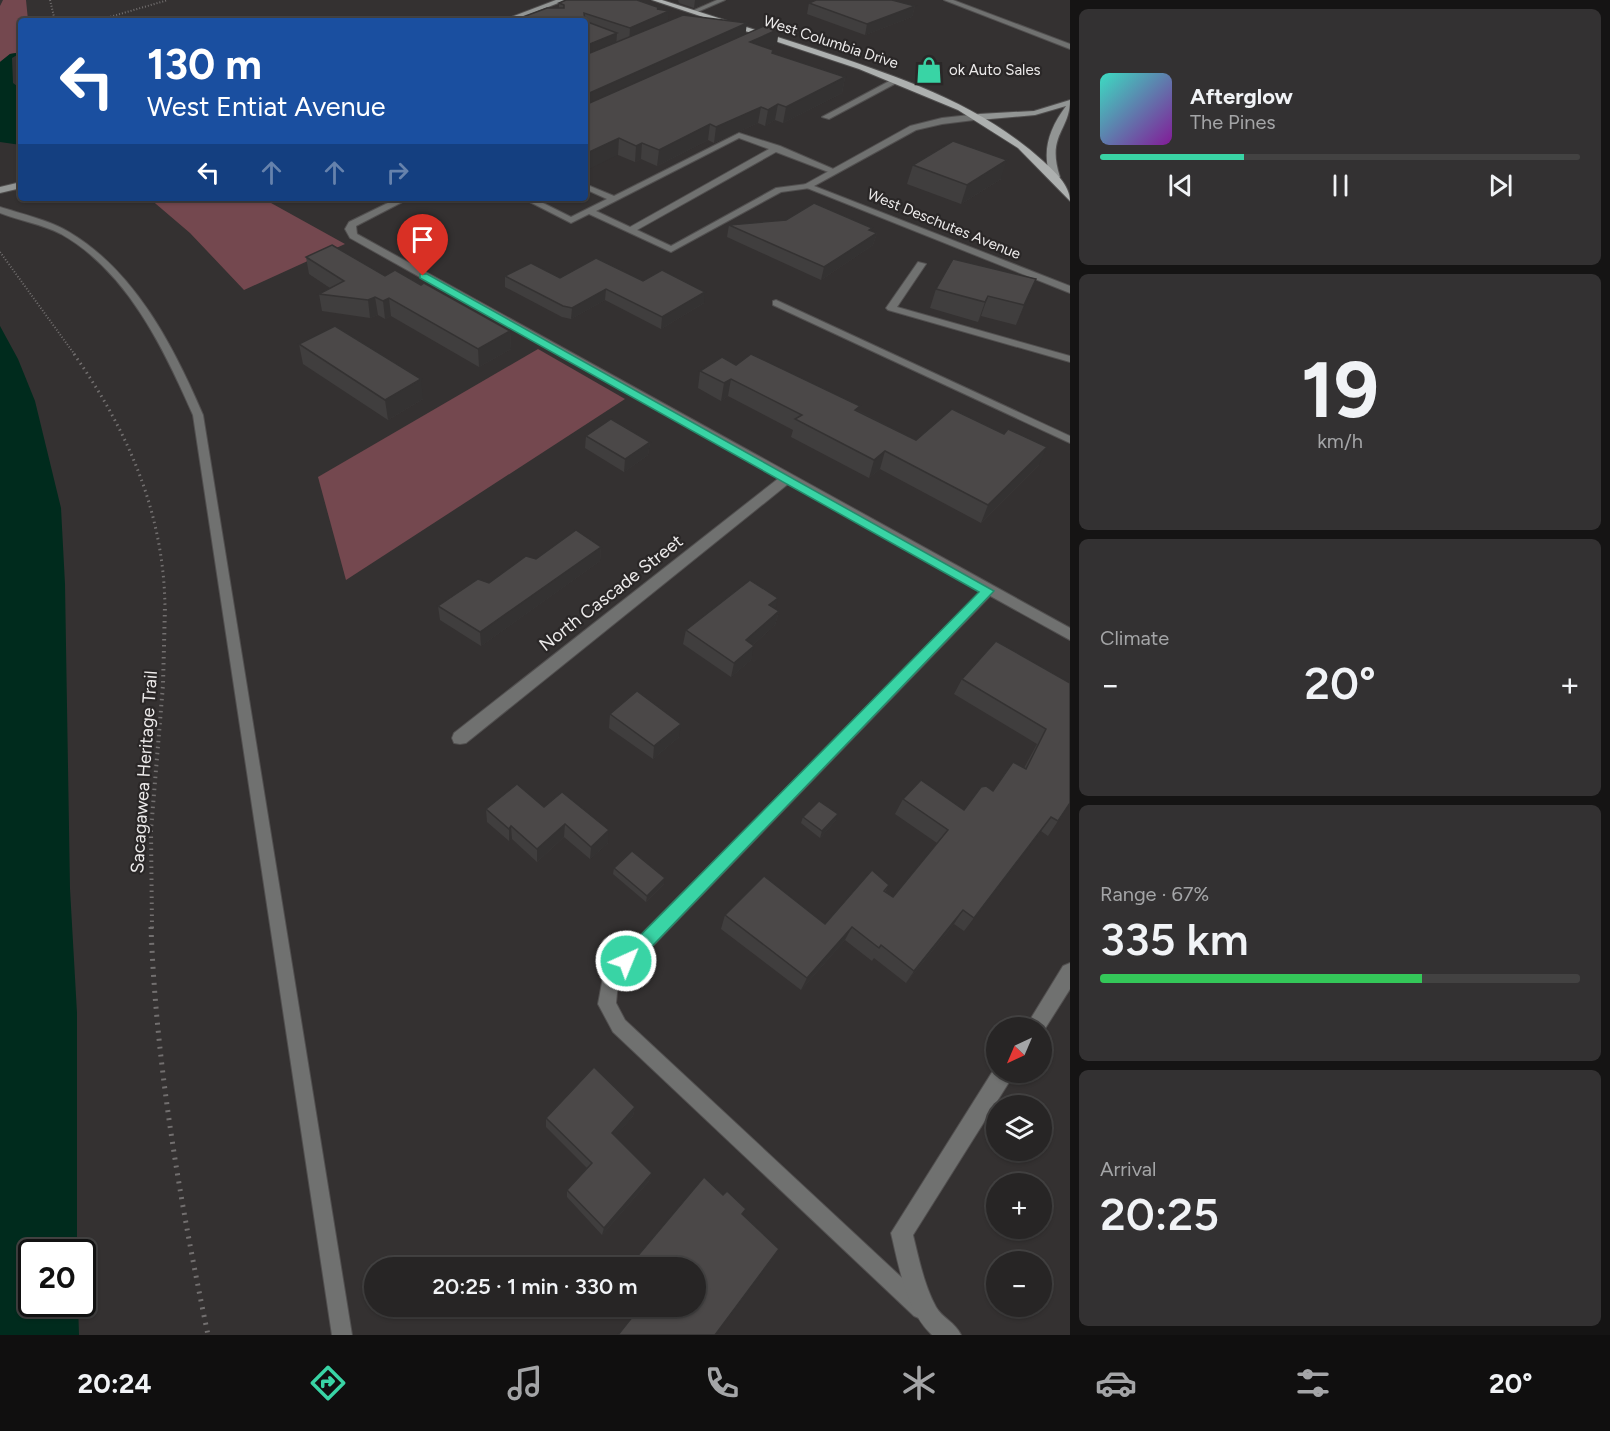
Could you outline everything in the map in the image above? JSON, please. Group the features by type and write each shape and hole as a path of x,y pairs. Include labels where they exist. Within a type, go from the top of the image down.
{"main road":[{"name":"West Columbia Drive","path":"655,0 898,80 979,117 1024,148 1055,177 1070,198"}],"street":[{"path":"514,18 563,0"},
{"path":"947,0 1070,47"},
{"path":"748,43 765,35"},
{"path":"807,186 913,128 942,121 1035,113 1070,104"},
{"path":"1055,177 1050,159 1051,137 1070,104"},
{"path":"0,190 18,186"},
{"name":"West Deschutes Avenue","path":"807,186 1070,290"},
{"path":"399,201 360,219 350,229 353,236 1070,635"},
{"name":"North Cascade Street","path":"460,738 786,479"},
{"path":"1041,1017 1070,972"},
{"path":"949,1335 929,1317 911,1272 902,1233 997,1083"}],"lane":[{"path":"703,0 719,1"},
{"path":"693,12 719,1"},
{"path":"531,12 546,16"},
{"path":"826,117 898,80"},
{"path":"532,201 571,220 739,135 834,171"},
{"path":"630,230 777,148"},
{"path":"589,211 671,249 779,190 807,186"},
{"path":"588,187 614,199"},
{"path":"0,210 56,228 92,252 119,281 154,327 179,369 198,416 342,1335"},
{"path":"921,264 891,308 1070,359"},
{"path":"776,303 1070,440"},
{"path":"929,1317 619,1026 607,1004 610,978 988,591"}],"path":[{"path":"50,0 51,13 54,18"},
{"path":"106,18 168,0"},
{"name":"Sacagawea Heritage Trail","path":"0,252 111,408 138,465 156,523 162,576 165,649 151,838 154,971 170,1120 195,1277 208,1335"}],"shaded area":[{"path":"3,0 26,0 28,18 18,18 18,53 10,54 0,62 0,6"},
{"path":"16,53 17,55 12,58 13,83 18,87 18,145 0,142 0,62 10,54"},
{"path":"153,201 267,201 345,244 244,290 190,233"},
{"path":"0,326 18,359 35,401 61,508 65,584 70,889 77,1013 77,1239 18,1239 18,1317 78,1317 79,1335 0,1335"},
{"path":"538,349 625,399 346,580 318,477"}],"building":[{"path":"566,0 637,0 660,8 657,9 669,11 630,28 584,13 585,18 520,18 547,8 564,8 564,5 559,3"},
{"path":"816,0 892,0 915,6 867,24 809,3"},
{"path":"683,15 747,23 588,94 588,54"},
{"path":"588,22 617,33 588,45"},
{"path":"764,26 779,29 750,42 773,50 772,53 845,77 786,107 778,104 768,110 761,107 716,127 710,124 659,150 642,143 636,146 619,138 588,153 588,104"},
{"path":"953,141 1007,160 967,185 913,165"},
{"path":"814,203 872,228 869,230 877,233 824,267 729,225 786,220"},
{"path":"332,245 385,276 395,270 421,285 424,283 510,331 478,349 389,298 383,301 375,297 368,300 319,294 344,281 306,257"},
{"path":"596,258 643,281 662,270 705,292 662,317 606,289 572,308 563,306 505,276 531,263 560,278"},
{"path":"953,259 1036,279 1024,305 988,296 985,302 936,289"},
{"path":"335,326 421,379 385,400 299,344"},
{"path":"751,354 860,406 855,410 916,440 952,409 1004,434 1008,429 1047,447 988,505 885,451 874,460 795,419 802,415 731,379 724,383 700,371 722,357 736,365"},
{"path":"611,419 650,442 625,459 586,436"},
{"path":"576,530 601,547 480,632 438,606 478,579 489,583 526,556 536,559"},
{"path":"750,580 778,598 769,605 779,611 746,640 754,646 734,663 686,630"},
{"path":"996,641 1070,683 1070,803 1058,821 1051,817 974,918 963,910 914,971 881,945 879,948 852,927 807,978 725,915 764,876 825,924 872,870 889,885 884,891 893,897 948,830 903,799 921,780 964,810 981,787 986,786 993,791 1013,762 1026,769 1046,729 962,679"},
{"path":"637,691 681,724 654,746 610,714"},
{"path":"517,784 544,807 562,792 609,830 591,847 565,824 537,849 511,826 509,829 486,809"},
{"path":"819,801 838,814 822,831 803,817"},
{"path":"632,851 665,878 647,896 614,868"},
{"path":"594,1067 635,1107 612,1133 652,1173 604,1228 567,1190 592,1163 546,1118"},
{"path":"704,1177 723,1195 727,1191 746,1209 742,1214 779,1249 715,1335 618,1335 632,1317 706,1317 706,1257 637,1257"}],"place":[{"name":"ok Auto Sales","path":"929,70"}],"route":[{"path":"423,276 988,591 626,961"}]}
